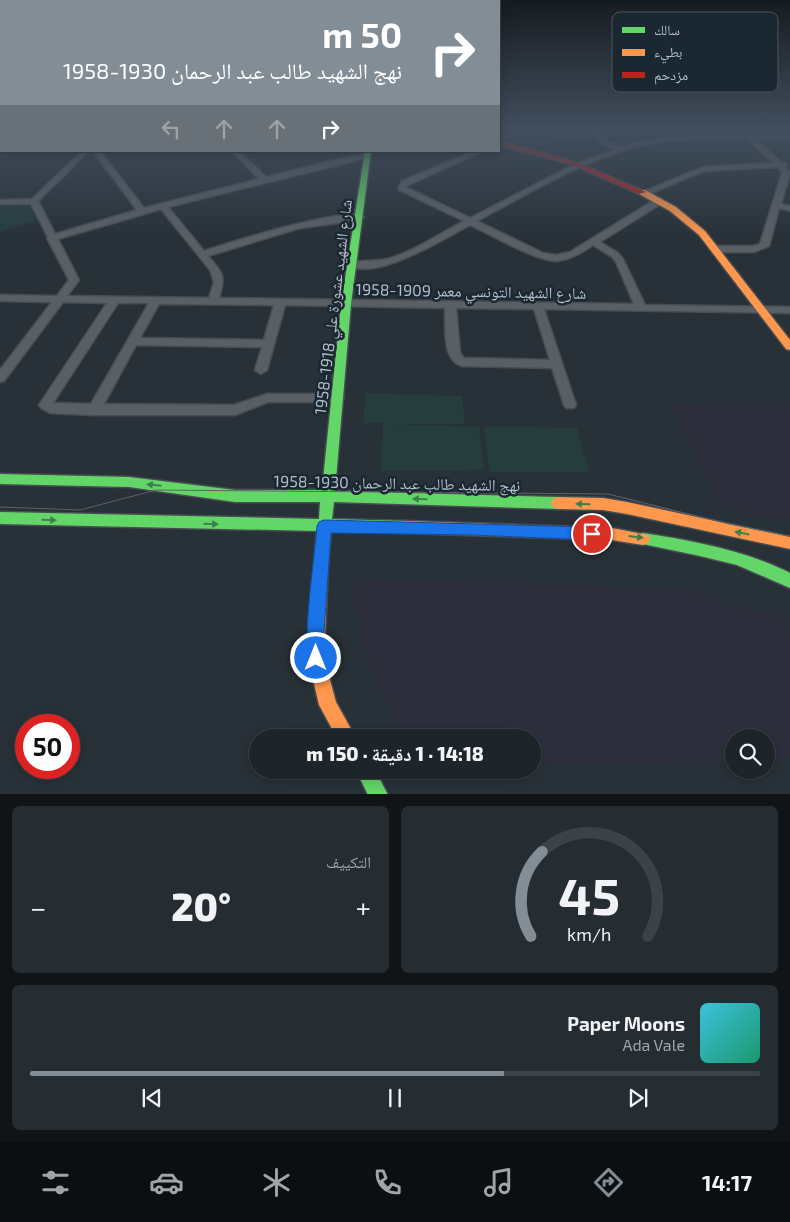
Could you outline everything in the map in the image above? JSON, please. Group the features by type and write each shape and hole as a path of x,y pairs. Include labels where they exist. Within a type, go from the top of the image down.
{"main road":[{"name":"شارع الشهيد عشورة علي 1918-1958","path":"341,729 328,705 316,658 316,632 324,526 346,304 354,264 366,165"},
{"path":"578,166 644,193 691,222 714,248 790,348"},
{"name":"نهج الشهيد طالب عبد الرحمان 1930-1958","path":"0,479 129,482 235,496 328,496 603,504 790,543"},
{"path":"0,518 473,529 622,536 702,548 764,568 790,580"},
{"path":"370,779 379,794"}],"street":[{"path":"0,202 34,201 71,165"},
{"path":"107,165 142,211"},
{"path":"250,165 265,180"},
{"path":"51,238 142,211 322,165"},
{"path":"447,165 405,183 402,188 470,222 546,256 564,257 594,242 658,201"},
{"path":"644,193 703,169 778,165"},
{"path":"714,248 759,249 764,246 786,173 779,165"},
{"path":"354,264 377,265 398,260 578,166"},
{"path":"0,378 74,280 51,238 34,201"},
{"path":"163,206 204,254 218,276 218,288 213,301"},
{"path":"777,206 790,209"},
{"path":"204,254 298,226 338,218 360,217"},
{"path":"594,242 615,255 620,261 641,308"},
{"name":"شارع الشهيد التونسي معمر 1909-1958","path":"0,298 784,310"},
{"path":"115,299 45,405 55,410 235,410 267,398 338,398"},
{"path":"94,410 156,300"},
{"path":"261,370 280,303"},
{"path":"450,305 454,353 457,359 462,362 557,364"},
{"path":"538,306 570,404"},
{"path":"784,310 790,317"},
{"path":"133,341 268,344"}],"shaded area":[{"path":"672,405 790,407 790,519 774,519 721,508"},
{"path":"353,578 682,589 787,620 790,638 790,754 782,760 775,760 775,729 725,729 725,761 541,765 541,729 400,729 378,684 359,635"}],"green space":[{"path":"0,206 31,207 35,220 0,232"},
{"path":"366,393 462,396 465,424 393,424 479,427 484,470 381,471 383,423 363,423"},
{"path":"484,426 577,428 589,472 489,472"}],"tram line":[{"path":"0,507 80,510 156,490 608,494 729,524 790,536"}],"traffic: fast":[{"path":"321,565 346,304 366,165"},
{"path":"0,479 129,482 235,496 328,496 558,503"},
{"path":"0,518 406,527"},
{"path":"643,539 700,549 737,559 773,572 790,581"},
{"path":"370,779 378,794"}],"traffic: slow":[{"path":"642,192 673,209 702,233 790,347"},
{"path":"558,503 603,504 627,508 790,543"},
{"path":"406,527 612,534 643,539"},
{"path":"321,565 316,658 328,705 342,729"}],"traffic: jam":[{"path":"578,165 642,192"}],"route":[{"path":"316,658 316,632 324,526 592,534"}]}
